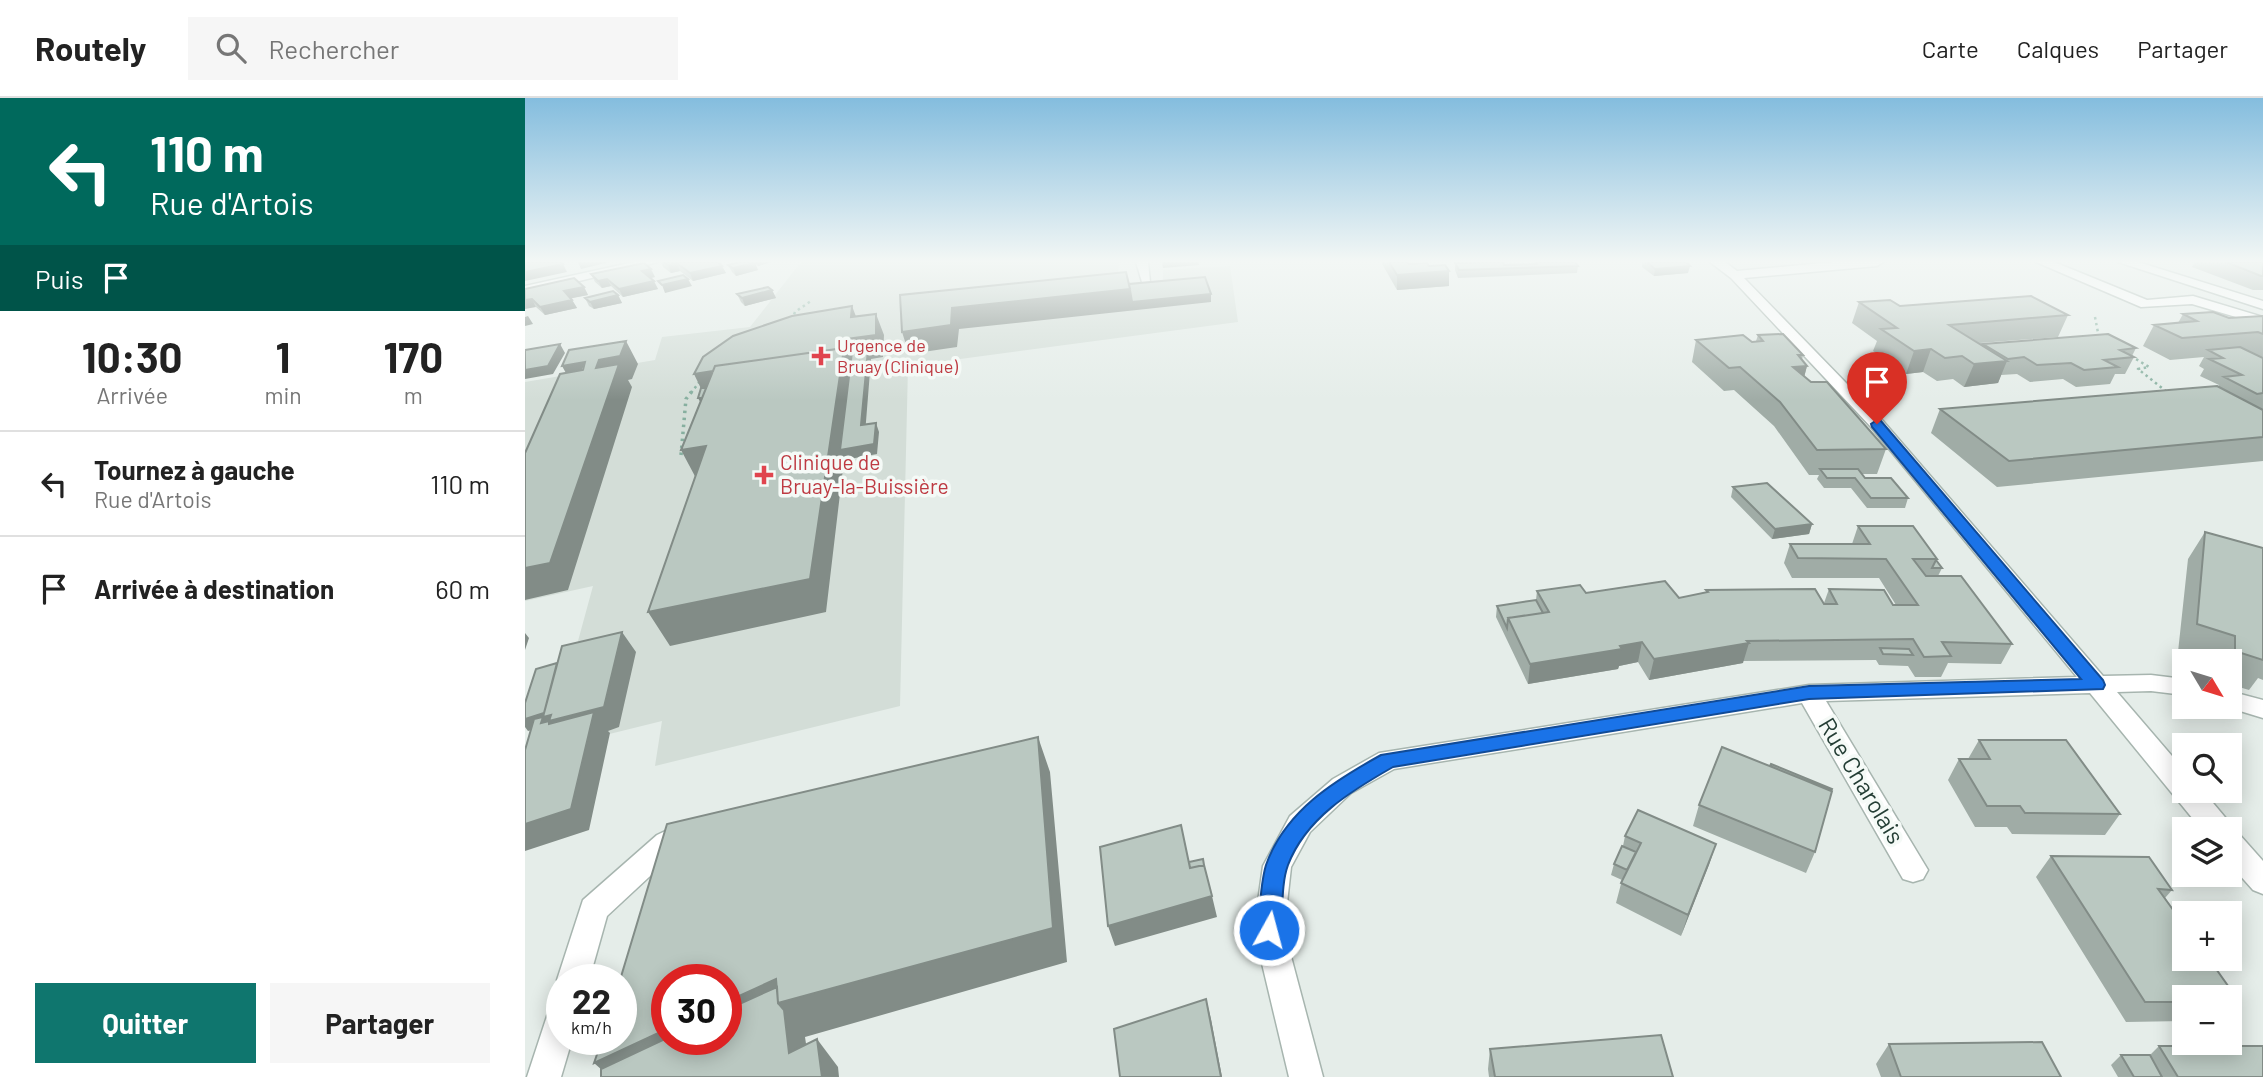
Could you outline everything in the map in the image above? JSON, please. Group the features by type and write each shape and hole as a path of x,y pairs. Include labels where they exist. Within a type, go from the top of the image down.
{"street":[{"path":"1766,308 1877,424 2172,774"},
{"path":"2219,308 2263,321"},
{"name":"Rue Charolais","path":"1306,1077 1269,930 1277,866 1300,824 1342,786 1388,760 1809,693 2151,683 2172,686"},
{"name":"Rue Charolais","path":"1809,693 1913,870"},
{"path":"2242,703 2263,709"},
{"path":"2197,803 2208,817"},
{"path":"578,964 594,909 667,842 702,822"},
{"path":"2242,857 2263,881"},
{"path":"544,1077 551,1055"}],"path":[{"path":"791,325 795,312 801,308"},
{"path":"2095,312 2097,337 2107,343"},
{"path":"2128,355 2149,367 2138,369 2169,392 2156,393"},
{"path":"681,455 686,399 702,380"}],"shaded area":[{"name":"Clinique de Bruay-la-Buissière","path":"765,308 1236,308 1238,322 908,366 900,706 655,766 662,721 565,745 551,740 593,586 525,601 525,382 655,360 662,337 750,327"}],"building":[{"path":"852,308 851,317 876,314 876,335 847,339 845,353 844,348 715,366 713,371 694,374 703,357 733,336 792,316"},
{"path":"901,308 955,308 952,308 951,325 902,332"},
{"path":"1867,308 2054,308 2068,315 1949,325 2007,361 1974,364 1962,356 1945,358 1931,349 1914,351 1881,329 1897,328"},
{"path":"2213,312 2229,318 2263,316 2263,334 2258,332 2182,338 2154,325 2197,321 2183,314"},
{"path":"1783,334 1803,355 1798,355 1807,366 1793,367 1811,382 1827,382 1886,449 1817,450 1780,402 1740,367 1729,368 1696,340 1743,335 1752,342 1763,341 1758,335"},
{"path":"2108,334 2136,348 2120,350 2134,357 2104,360 2118,367 2084,370 2071,363 2037,365 2024,357 2008,359 1983,344"},
{"path":"626,341 620,356 599,360 596,368 619,364 550,563 525,568 525,453 560,374 583,370 585,362 562,366 569,350"},
{"path":"560,344 548,366 525,370 525,350"},
{"path":"2240,347 2263,358 2263,393 2257,394 2224,377 2242,375 2209,359 2223,358 2208,350"},
{"path":"844,348 810,579 648,612 706,446 681,450 715,366"},
{"path":"868,350 861,425 876,423 874,444 840,450 852,352"},
{"path":"2217,386 2263,410 2263,437 2009,461 1940,409"},
{"path":"701,388 706,388 702,398 698,398"},
{"path":"1820,469 1858,469 1865,478 1891,478 1908,498 1871,498 1855,478 1827,478"},
{"path":"1767,483 1812,524 1775,529 1733,487"},
{"path":"1858,526 1913,526 1937,559 1913,559 1926,576 1961,576 2012,644 1942,642 1951,656 1924,657 1913,639 1747,641 1749,643 1654,659 1642,642 1620,646 1622,649 1530,664 1508,618 1549,612 1537,591 1580,585 1586,593 1665,581 1679,598 1708,592 1706,590 1815,589 1824,604 1837,604 1829,589 1884,590 1893,605 1918,605 1886,559 1798,558 1790,544 1870,544"},
{"path":"2205,532 2263,548 2263,660 2242,653 2242,649 2235,649 2235,636 2197,624"},
{"path":"1936,560 1942,568 1932,568"},
{"path":"1536,600 1543,613 1508,618 1507,628 1497,606"},
{"path":"622,632 604,707 549,721 551,715 543,717 562,646"},
{"path":"1880,648 1909,649 1913,655 1883,654"},
{"path":"557,663 544,713 525,719 525,703 536,669"},
{"path":"594,712 571,809 525,824 525,750 534,719 543,717 541,723 549,721 549,724"},
{"path":"1038,737 1053,928 778,1003 776,979 742,995 742,964 651,964 651,1036 637,1043 637,964 625,964 667,824"},
{"path":"1979,740 2066,740 2120,814 2025,813 2020,806 1987,806 1959,759 1990,759"},
{"path":"1722,747 1832,791 1815,852 1699,805"},
{"path":"1771,764 1832,789 1831,791 1770,766"},
{"path":"1638,810 1716,844 1688,915 1621,883 1641,843 1625,836"},
{"path":"1181,825 1190,868 1204,865 1212,896 1108,926 1100,847"},
{"path":"1622,846 1636,852 1627,870 1614,864"},
{"path":"2051,856 2149,857 2172,890 2158,889 2172,908 2172,971 2217,971 2227,985 2172,985 2172,1002 2145,1002"},
{"path":"1203,859 1204,865 1190,868 1189,862"},
{"path":"777,987 778,1003 784,1010 789,1053 817,1039 822,1077 601,1077 601,1069 631,1055 637,1055 637,1052 651,1046 651,1055 742,1055 742,1003"},
{"path":"1206,999 1221,1077 1120,1077 1114,1029"},
{"path":"1661,1035 1673,1077 1495,1077 1490,1049"},
{"path":"2042,1042 2061,1077 1901,1077 1889,1044"},
{"path":"2159,1046 2172,1046 2172,1055 2242,1055 2242,1046 2263,1046 2263,1077 2178,1077"},
{"path":"597,1055 611,1055 594,1063"},
{"path":"2121,1055 2150,1055 2162,1077 2134,1077"}],"place":[{"name":"Urgence de Bruay (Clinique)","path":"821,356"},
{"name":"Clinique de Bruay-la-Buissière","path":"764,475"}],"route":[{"path":"1269,930 1277,866 1300,824 1342,786 1388,760 1809,693 2096,685 1877,424"}]}
